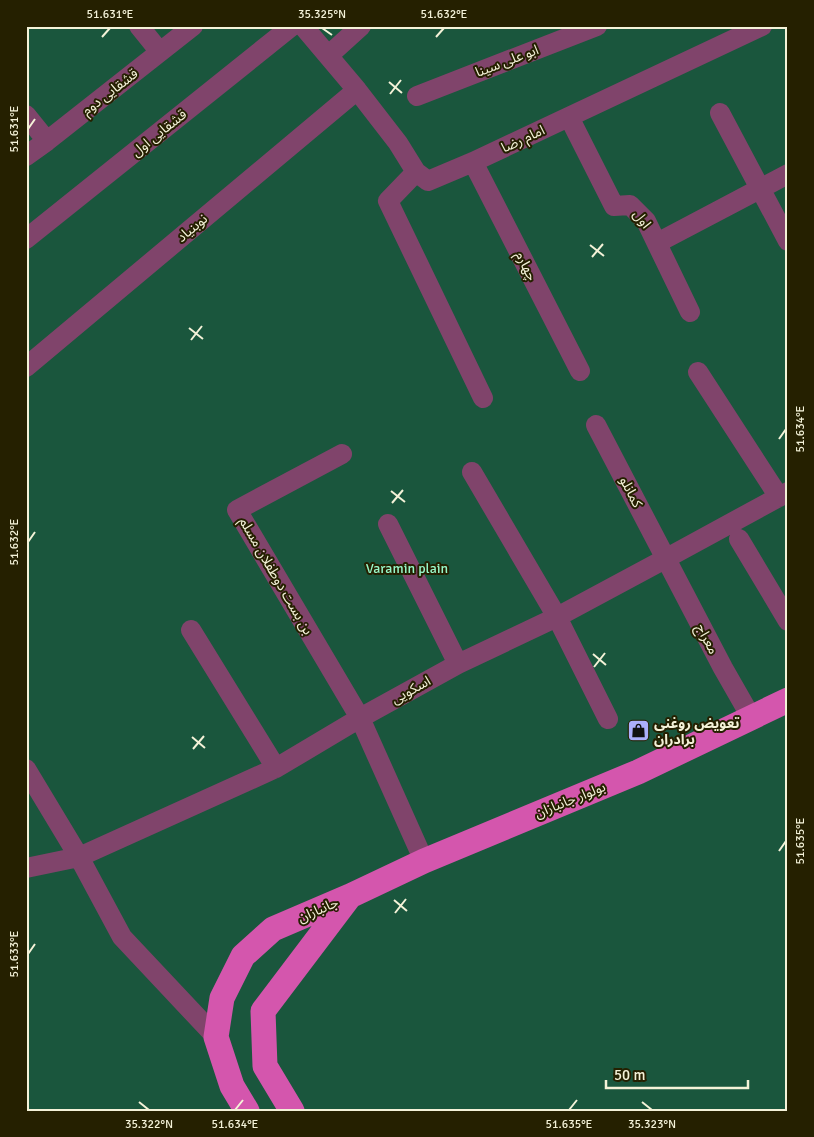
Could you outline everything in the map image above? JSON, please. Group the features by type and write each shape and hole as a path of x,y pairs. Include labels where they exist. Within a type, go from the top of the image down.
{"main road":[{"name":"بولوار جانبازان","path":"350,896 424,861 638,772 788,700"},
{"name":"جانبازان","path":"247,1111 232,1086 216,1037 222,998 244,956 273,929 350,896"},
{"name":"جانبازان","path":"292,1111 265,1066 263,1011 350,896"}],"street":[{"path":"139,26 160,52"},
{"name":"قشقایی دوم","path":"26,156 193,26"},
{"name":"قشقایی اول","path":"26,239 292,26"},
{"path":"302,26 329,55 357,90 398,143 416,172 388,201 483,398"},
{"path":"329,55 362,26"},
{"name":"ابو علی سینا","path":"417,96 597,26"},
{"name":"امام رضا","path":"416,172 428,181 570,117 762,26"},
{"name":"نوبنیاد","path":"26,367 357,90"},
{"path":"720,113 788,241"},
{"path":"26,115 47,141"},
{"name":"اول","path":"570,117 614,206 630,205 646,221 690,312"},
{"name":"چهارم","path":"473,162 580,371"},
{"path":"656,244 788,174"},
{"path":"698,372 784,494"},
{"name":"کمانلو","path":"596,425 665,559"},
{"name":"بن بست دوطفلان مسلم","path":"342,454 237,510 360,718"},
{"path":"472,472 557,617 608,719"},
{"name":"اسکویی","path":"26,868 78,858 276,768 360,718 458,664 557,617 784,494"},
{"path":"388,524 458,664"},
{"path":"739,539 780,590 788,621"},
{"name":"معراج","path":"665,559 751,717"},
{"path":"191,630 276,768"},
{"path":"360,718 424,861"},
{"path":"26,769 122,936 216,1037"}],"green space":[{"name":"Varamin plain","path":"26,26 788,26 788,1111 26,1111"}],"place":[{"name":"تعویض روغنی برادران","path":"638,731"}]}
